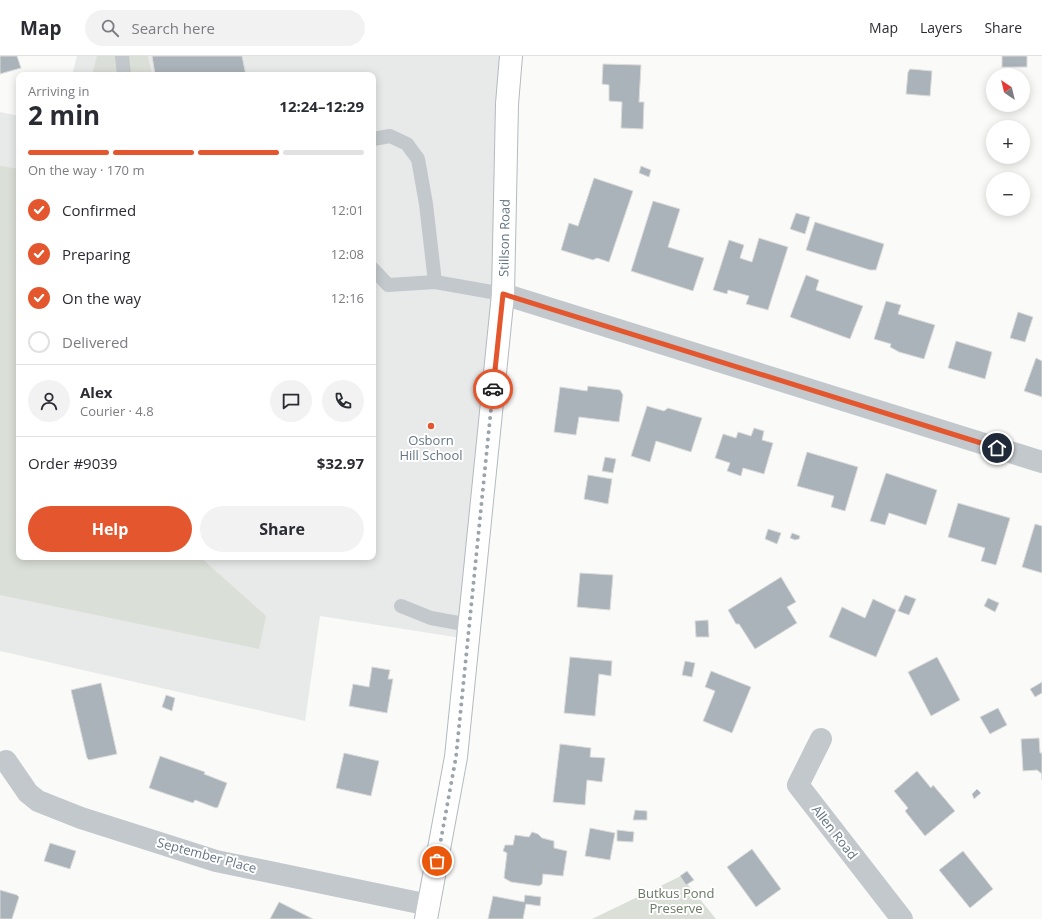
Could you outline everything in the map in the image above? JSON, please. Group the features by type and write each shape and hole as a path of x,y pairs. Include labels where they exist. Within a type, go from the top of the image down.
{"main road":[{"name":"Stillson Road","path":"428,912 456,757 503,294 507,104 511,56"}],"street":[{"path":"503,294 1042,462"},
{"name":"Allen Road","path":"821,739 798,785 902,919"},
{"name":"September Place","path":"6,762 28,793 38,801 81,818 216,861 428,912"}],"lane":[{"path":"122,56 124,72"},
{"path":"376,138 390,136 407,144 418,159 426,204 435,282"},
{"path":"376,272 388,285 435,282 503,294"},
{"path":"401,606 431,618 469,625"}],"shaded area":[{"name":"Osborn Hill School","path":"77,56 515,56 468,639 320,616 305,721 0,651 0,112 16,115 16,560 376,560 376,72 73,72"}],"green space":[{"path":"97,56 148,56 151,72 93,72"},
{"path":"0,166 16,169 16,560 203,560 266,616 259,649 0,595"},
{"name":"Butkus Pond Preserve","path":"681,876 716,919 592,919"}],"building":[{"path":"0,56 17,56 21,68 0,74"},
{"path":"152,56 242,56 245,72 155,72"},
{"path":"1002,56 1027,56 1027,67 1002,67"},
{"path":"603,64 641,65 639,102 644,102 643,129 621,128 622,102 609,101 609,85 602,84"},
{"path":"910,69 932,71 930,96 906,94 908,72"},
{"path":"641,166 651,170 649,177 639,173"},
{"path":"594,178 633,191 609,262 597,258 593,260 561,250 569,223 578,226"},
{"path":"653,201 680,209 668,247 704,258 693,291 631,271"},
{"path":"796,213 810,217 805,234 790,229"},
{"path":"815,222 884,244 876,270 870,270 806,250"},
{"path":"759,238 788,247 768,310 746,304 749,296 728,290 727,294 713,290 729,240 744,245 740,258 752,262"},
{"path":"806,275 819,280 816,290 863,306 850,339 790,317"},
{"path":"886,301 901,305 898,314 935,325 924,359 899,352 890,347 891,344 874,339"},
{"path":"1018,312 1033,317 1025,342 1010,338"},
{"path":"956,341 992,352 985,379 948,368"},
{"path":"1036,358 1042,361 1042,397 1024,391"},
{"path":"588,386 620,390 623,395 619,422 579,417 576,435 554,432 560,387 587,391"},
{"path":"647,406 664,411 668,408 702,418 691,452 656,441 650,462 631,456"},
{"path":"754,428 764,431 762,440 773,443 764,474 743,468 741,476 727,471 730,463 715,458 723,434 736,438 738,432 751,436"},
{"path":"807,452 858,467 845,511 831,507 834,496 797,486"},
{"path":"605,457 616,459 613,473 602,471"},
{"path":"886,473 937,490 926,525 889,513 885,525 870,521"},
{"path":"588,475 612,479 608,504 584,499"},
{"path":"958,503 1010,518 996,565 981,561 985,548 948,537"},
{"path":"1035,524 1042,526 1042,573 1022,567"},
{"path":"768,529 781,533 777,544 765,539"},
{"path":"792,533 800,536 799,539 795,540 790,538"},
{"path":"580,573 613,575 610,610 577,607"},
{"path":"781,577 796,602 787,607 797,623 755,649 739,624 736,624 728,610"},
{"path":"905,595 916,599 909,615 898,611"},
{"path":"988,598 999,603 995,612 984,606"},
{"path":"873,599 896,610 876,657 829,637 842,607 865,618"},
{"path":"708,620 709,637 696,637 695,621"},
{"path":"570,657 612,661 611,676 599,674 595,716 564,713"},
{"path":"937,657 960,700 931,716 908,672"},
{"path":"685,661 695,663 692,677 682,675"},
{"path":"372,667 390,670 388,679 393,679 387,713 349,706 353,684 369,687"},
{"path":"711,671 751,687 732,733 703,721 715,691 705,687"},
{"path":"1042,682 1042,693 1035,697 1030,689"},
{"path":"101,683 117,754 89,760 87,758 71,690"},
{"path":"166,695 175,698 172,711 162,707"},
{"path":"998,708 1007,725 990,734 980,717"},
{"path":"1039,738 1040,753 1042,753 1042,774 1037,770 1023,771 1021,739"},
{"path":"560,744 591,748 590,757 605,758 602,782 587,780 585,805 553,802"},
{"path":"344,753 379,761 371,796 336,788"},
{"path":"160,756 205,772 204,774 227,783 218,807 216,808 195,800 193,803 149,788"},
{"path":"917,771 931,788 933,785 955,811 925,836 905,811 908,808 894,791"},
{"path":"977,789 981,793 974,799 972,794"},
{"path":"635,810 647,811 647,820 633,820"},
{"path":"590,828 615,833 610,860 585,856"},
{"path":"617,830 634,832 633,842 617,841"},
{"path":"532,832 538,834 542,838 554,841 554,848 567,851 563,876 543,874 542,884 539,886 511,882 504,878 507,853 503,851 505,845 513,845 515,835 529,837"},
{"path":"50,843 76,851 70,869 44,861"},
{"path":"752,849 781,889 756,907 727,867"},
{"path":"963,851 993,889 970,908 939,870"},
{"path":"687,871 694,880 686,885 680,876"},
{"path":"0,890 19,897 12,919 0,919"},
{"path":"525,895 541,897 540,906 526,904 523,919 488,919 493,896 524,902"},
{"path":"279,902 313,919 270,919"}],"way so far":[{"path":"437,861 456,757 493,389"}],"place":[{"name":"Osborn Hill School","path":"431,426"}],"route":[{"path":"493,389 503,294 997,448"}]}
